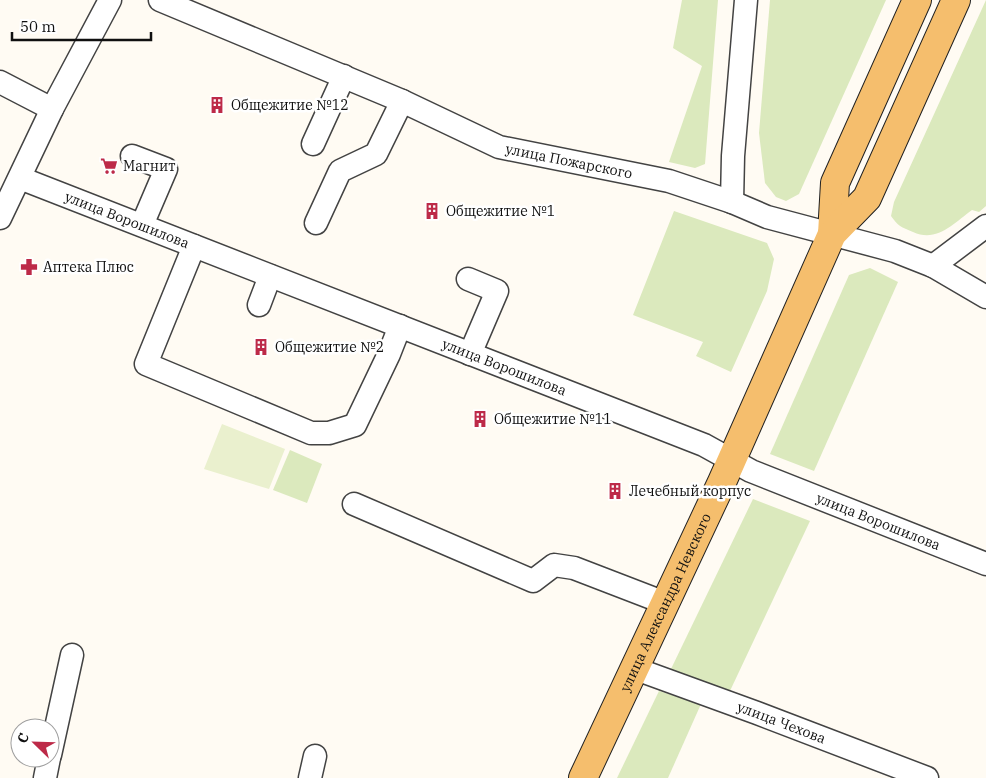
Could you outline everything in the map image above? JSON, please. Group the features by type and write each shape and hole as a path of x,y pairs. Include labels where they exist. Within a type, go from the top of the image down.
{"main road":[{"path":"832,234 835,183 917,0"},
{"path":"832,234 867,198 956,0"},
{"name":"улица Александра Невского","path":"583,778 636,669 732,460 832,234"}],"street":[{"path":"0,218 52,109 110,0"},
{"name":"улица Пожарского","path":"160,0 402,101 499,148 669,181 732,202 767,217 895,251 933,266 986,297"},
{"path":"732,202 733,156 746,0"},
{"path":"313,144 344,76"},
{"path":"0,82 52,109"},
{"path":"316,223 340,171 376,154 402,101"},
{"path":"132,156 166,169 142,226"},
{"name":"улица Ворошилова","path":"20,178 704,446 750,471 986,564"},
{"path":"933,266 986,226"},
{"path":"194,246 146,364 311,433 329,433 355,425 389,354 400,326"},
{"path":"259,304 270,276"},
{"path":"468,279 497,291 470,354"},
{"path":"354,504 533,581 554,565 574,568 666,603"},
{"path":"58,718 72,655"},
{"name":"улица Чехова","path":"636,669 927,778"},
{"path":"310,778 315,756"}],"green space":[{"path":"682,0 718,0 705,164 695,168 669,162 702,66 673,48"},
{"path":"770,0 886,0 799,194 786,201 776,197 765,183 759,133"},
{"path":"986,0 986,206 979,212 972,210 945,230 930,235 922,235 905,229 896,222 891,216 894,202"},
{"path":"674,211 767,243 774,259 767,291 731,372 696,356 703,342 633,315"},
{"path":"870,268 898,282 814,471 770,454 849,275"},
{"path":"222,424 285,449 269,489 204,469"},
{"path":"290,450 322,464 307,503 273,490"},
{"path":"753,499 810,521 729,693 670,671"},
{"path":"659,691 701,704 668,778 617,778"}],"place":[{"name":"Общежитие №12","path":"217,105"},
{"name":"Магнит","path":"109,166"},
{"name":"Общежитие №1","path":"432,211"},
{"name":"Аптека Плюс","path":"29,267"},
{"name":"Общежитие №2","path":"261,347"},
{"name":"Общежитие №11","path":"480,419"},
{"name":"Лечебный корпус","path":"615,491"}]}
